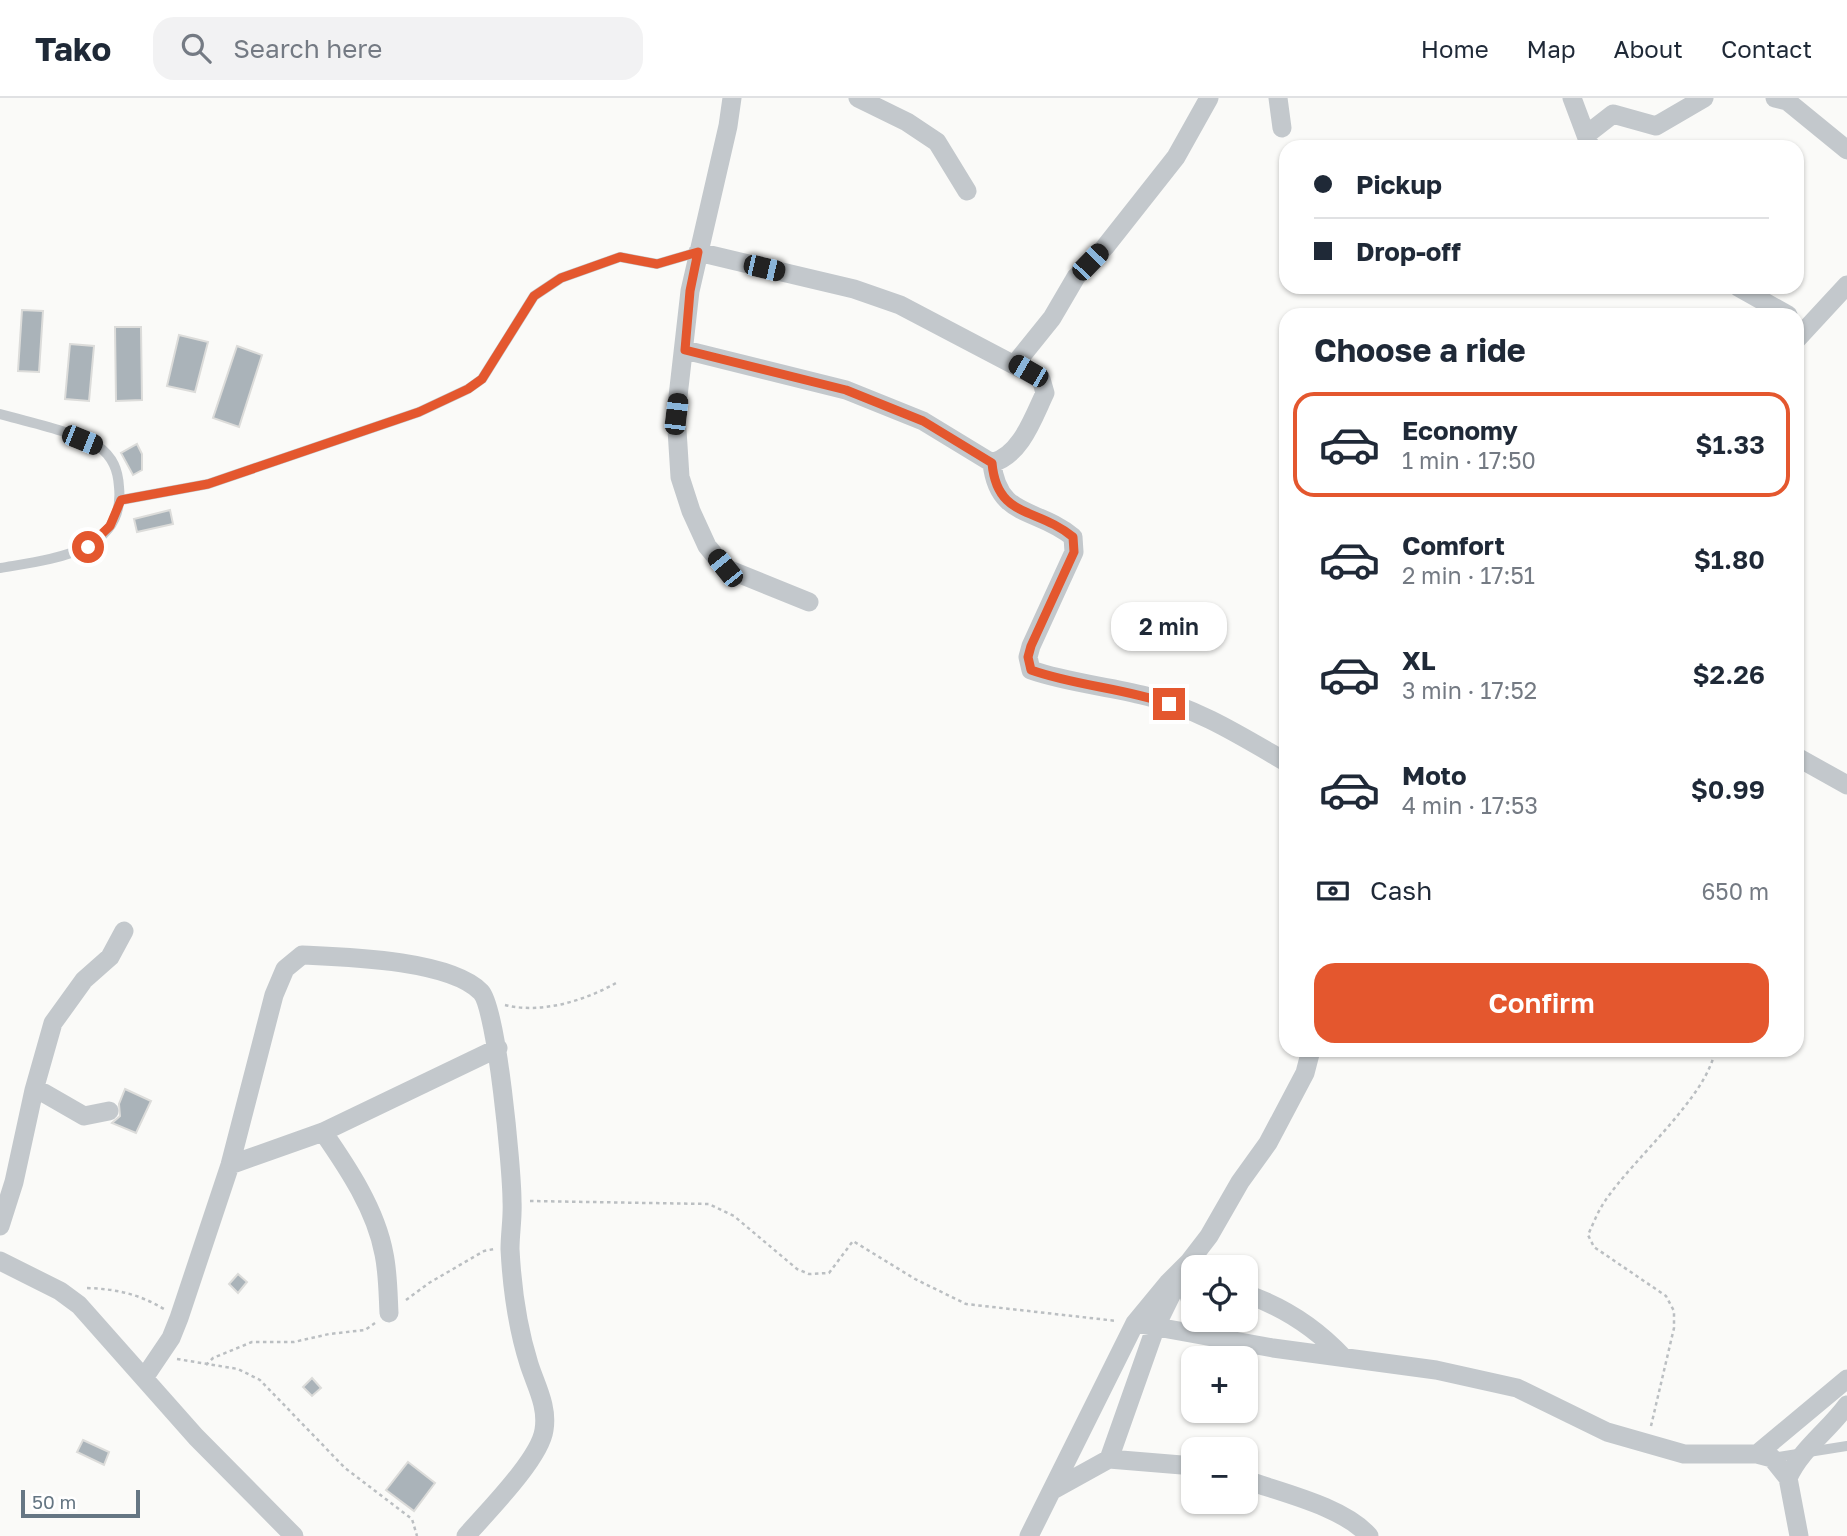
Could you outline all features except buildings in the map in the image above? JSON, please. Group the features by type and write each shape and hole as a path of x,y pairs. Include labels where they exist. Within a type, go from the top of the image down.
{"street":[{"path":"732,98 690,291 676,414 680,477 691,512 708,546 725,568 809,602"},
{"path":"858,98 907,122 937,142 967,191"},
{"path":"1015,364 1052,318 1076,277 1105,247 1176,157 1209,98"},
{"path":"1278,98 1282,128"},
{"path":"1572,98 1588,140"},
{"path":"1589,140 1612,114 1656,126 1704,98"},
{"path":"1775,98 1787,101 1847,150"},
{"path":"685,350 846,390 923,421 992,463 1003,460 1012,452 1045,393 1041,379 900,305 854,289 698,252"},
{"path":"1804,325 1847,285"},
{"path":"1750,294 1776,308"},
{"path":"992,463 997,489 1008,503 1063,528 1073,537 1074,552 1031,646 1028,657 1031,670 1052,677 1149,696 1211,718 1279,758"},
{"path":"1804,761 1847,785"},
{"path":"0,1226 14,1182 33,1090 53,1023 84,981 110,957 124,931"},
{"path":"144,1377 171,1338 179,1318 229,1165 274,995 285,969 302,955 354,958 438,970 462,977 484,994 498,1048 512,1202 510,1246 513,1298 529,1363 545,1408 544,1432 528,1462 466,1536"},
{"path":"229,1165 324,1132 498,1048"},
{"path":"1198,1255 1240,1182 1268,1143 1305,1073 1309,1057"},
{"path":"33,1090 44,1093 84,1116 108,1111"},
{"path":"324,1132 343,1160 374,1220 384,1253 390,1313"},
{"path":"0,1261 60,1291 79,1305 196,1437 294,1536"},
{"path":"1029,1536 1135,1323 1168,1283 1181,1276"},
{"path":"1110,1459 1156,1326 1181,1284"},
{"path":"1258,1298 1270,1302 1322,1334 1343,1357"},
{"path":"1135,1323 1156,1326 1181,1324"},
{"path":"1236,1332 1343,1357 1436,1370 1517,1388 1606,1432 1684,1454 1764,1456 1788,1478 1799,1536"},
{"path":"1764,1456 1847,1379"},
{"path":"1788,1478 1803,1453 1833,1425 1847,1405"},
{"path":"1054,1490 1110,1459 1181,1465"},
{"path":"1258,1484 1343,1514 1369,1536"}],"lane":[{"path":"121,500 208,484 419,412 468,389 482,379 534,296 561,278 620,257 657,264 698,252"},
{"path":"0,414 66,433 98,446 117,467 121,500 110,526 88,547 71,555 0,568"},
{"path":"1764,1456 1847,1446"}],"path":[{"path":"484,994 503,1005 516,1008 551,1007 596,995 616,984"},
{"path":"1647,1443 1674,1328 1674,1311 1666,1296 1594,1247 1588,1235 1605,1201 1699,1086 1713,1064 1714,1057"},
{"path":"512,1202 709,1204 734,1216 797,1269 808,1274 829,1273 853,1241 915,1279 967,1304 1135,1323"},
{"path":"206,1365 213,1357 252,1342 294,1342 328,1334 365,1330 429,1283 473,1257 484,1251 510,1246"},
{"path":"60,1291 83,1288 117,1289 145,1298 179,1318"},
{"path":"160,1356 239,1369 260,1380 345,1468 412,1519 417,1536"}],"route":[{"path":"88,547 110,526 121,500 208,484 419,412 468,389 482,379 534,296 561,278 620,257 657,264 698,252 690,291 685,350 846,390 923,421 992,463 997,489 1008,503 1063,528 1073,537 1074,552 1031,646 1028,657 1031,670 1052,677 1149,696 1169,704"}]}
